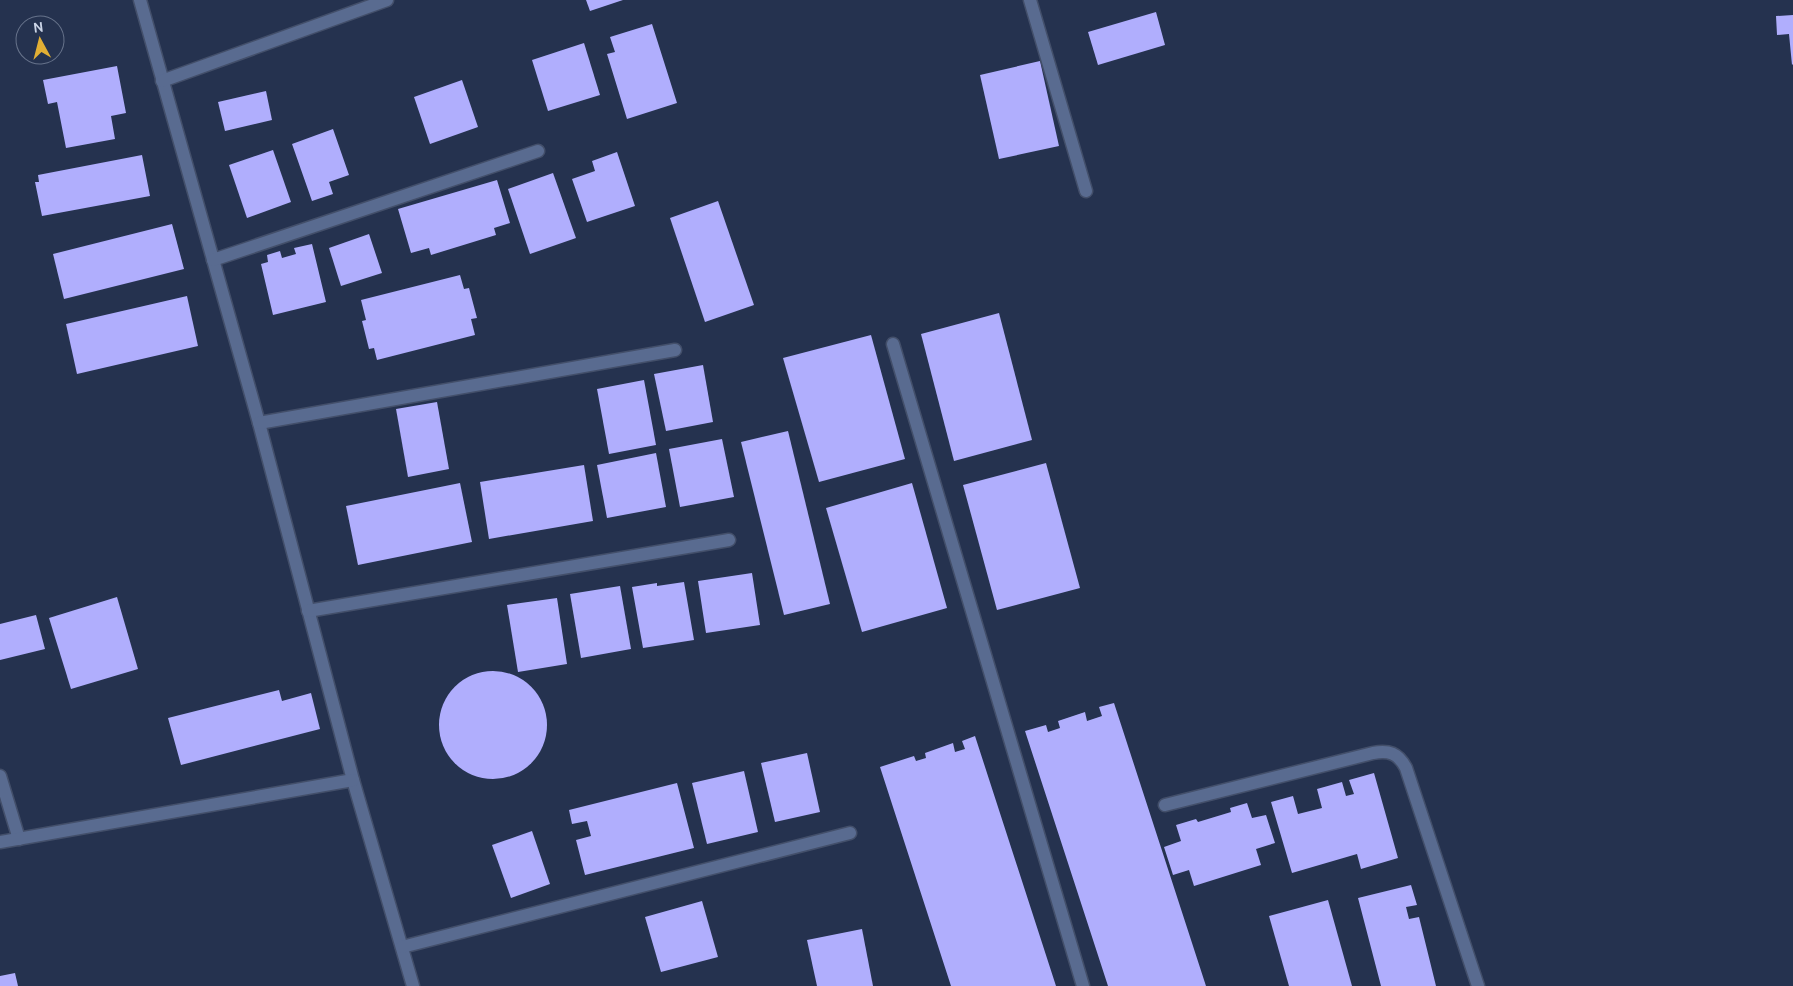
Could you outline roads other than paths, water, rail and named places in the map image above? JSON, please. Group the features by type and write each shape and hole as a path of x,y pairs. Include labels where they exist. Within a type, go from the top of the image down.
{"street":[{"path":"140,0 259,423 353,780 413,986"},
{"path":"162,81 387,0"},
{"path":"1030,0 1086,191"},
{"path":"213,260 538,151"},
{"path":"893,344 1083,986"},
{"path":"259,423 674,350"},
{"path":"308,611 729,540"},
{"path":"1165,805 1373,753 1385,751 1397,756 1402,760 1406,768 1478,986"},
{"path":"0,776 19,839"},
{"path":"0,842 353,780"},
{"path":"402,947 850,833"}]}
